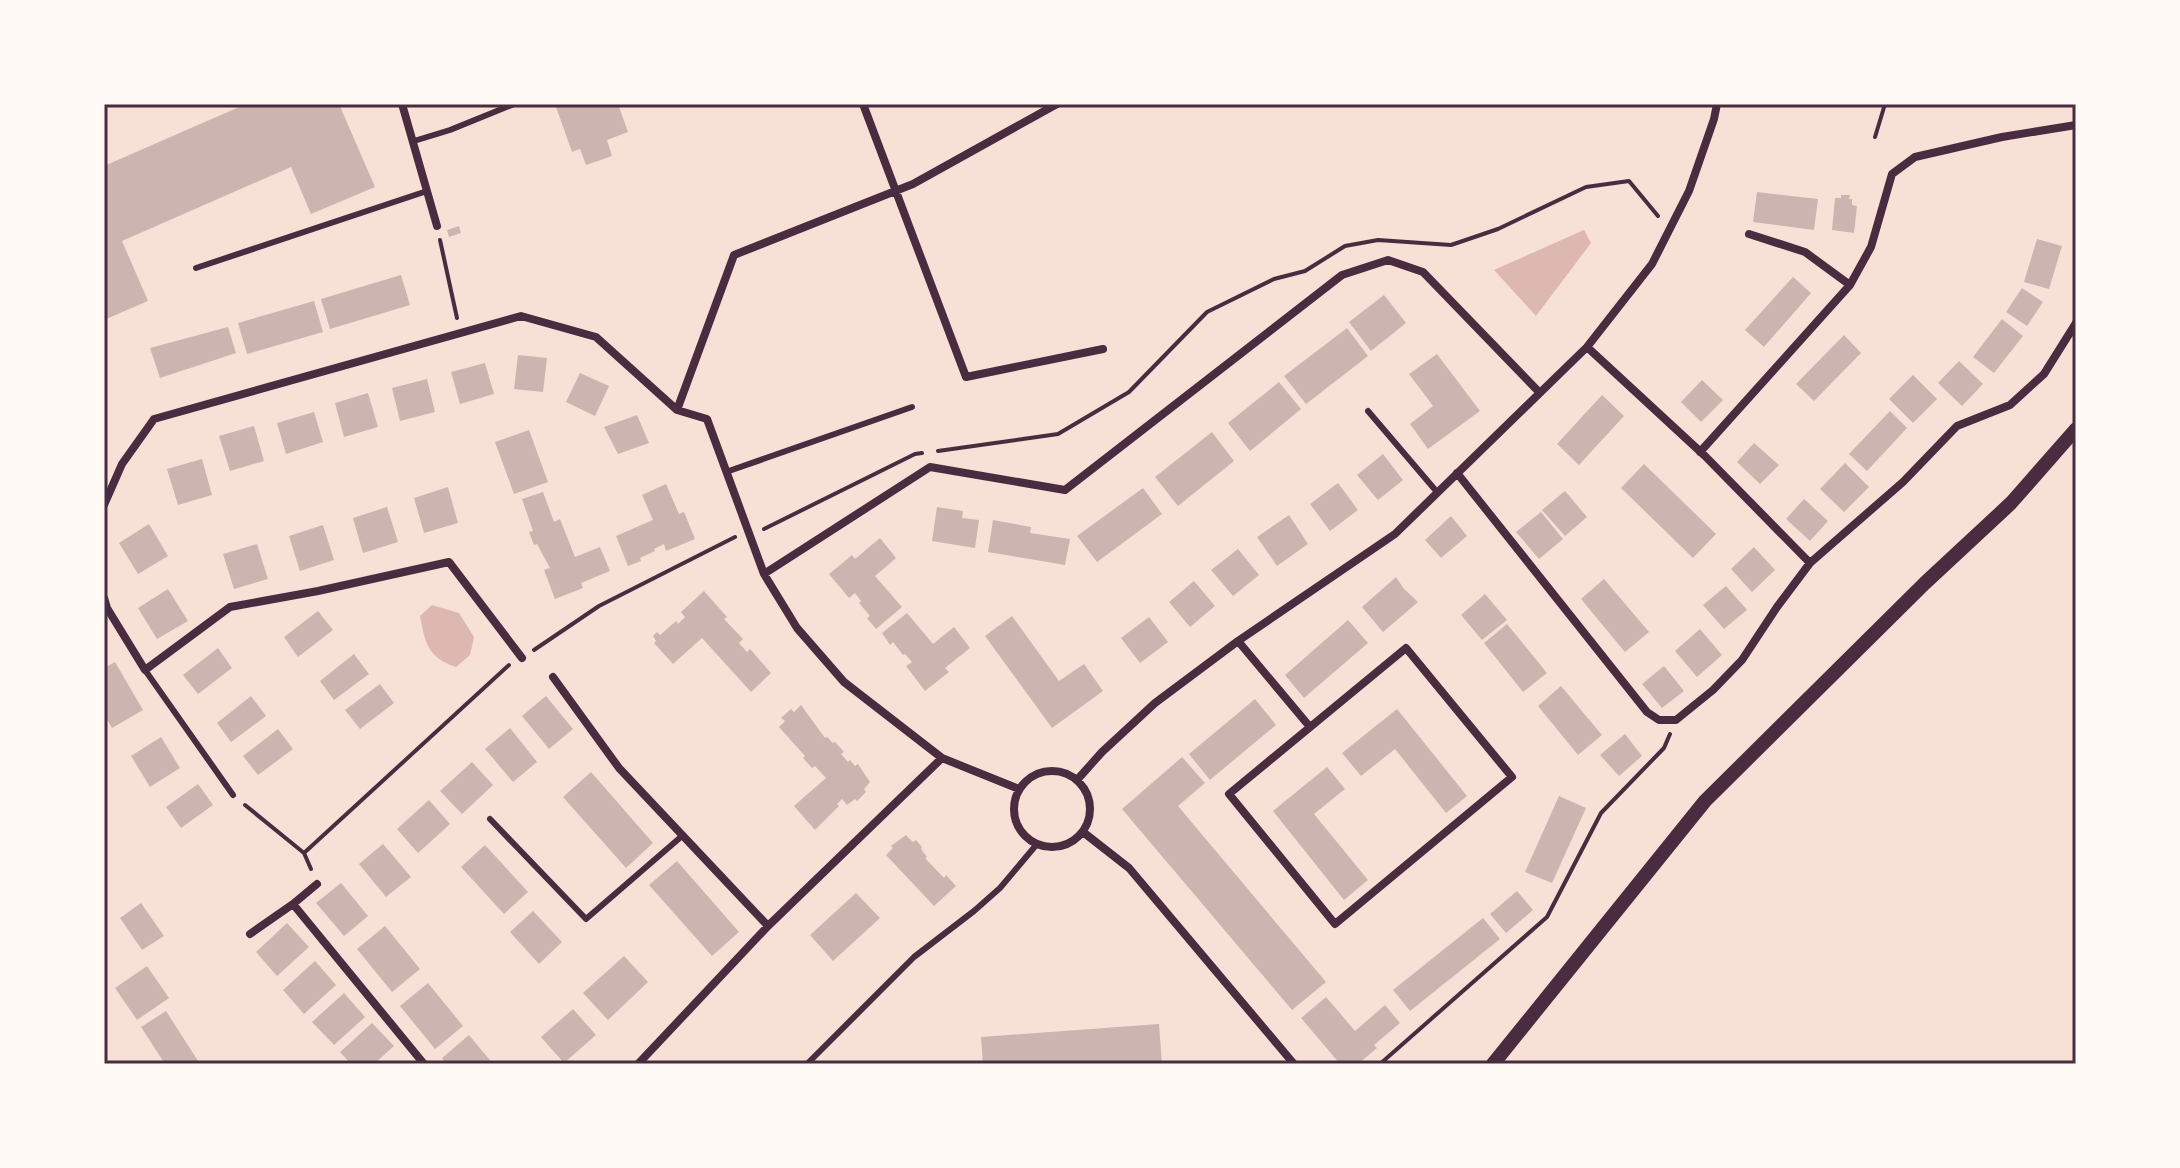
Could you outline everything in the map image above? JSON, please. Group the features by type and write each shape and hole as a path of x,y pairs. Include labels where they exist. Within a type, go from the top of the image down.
{"street":[{"path":"402,104 437,226"},
{"path":"863,104 966,377 1103,349"},
{"path":"677,410 734,255 913,184 1057,104"},
{"path":"1077,780 1155,703 1238,641 1395,534 1587,347 1652,264 1689,191 1717,104"},
{"path":"1700,452 1850,285 1871,247 1892,174 1915,157 2002,137 2076,125"},
{"path":"1749,234 1805,252 1850,285"},
{"path":"764,574 930,467 1065,490 1342,275 1388,260 1423,272 1539,392"},
{"path":"104,505 122,464 154,419 521,316 596,337 677,410 707,419 764,574 797,628 844,682 942,758 1019,789"},
{"path":"1457,473 1647,712 1659,720 1676,720 1713,690 1742,660 1810,563 1903,482 1957,426 2010,405 2044,374 2076,323"},
{"path":"1587,347 1700,452 1810,563"},
{"path":"1493,1064 1705,801 1925,583 2011,503 2076,429"},
{"path":"104,598 145,670 230,607 449,562 522,658"},
{"path":"1238,641 1310,727"},
{"path":"1406,648 1512,777 1335,924 1229,794 1310,727 1406,648"},
{"path":"553,677 619,768 768,926"},
{"path":"638,1064 768,926 942,758"},
{"path":"1056,771 1077,780 1085,789 1091,811 1083,832 1074,841 1049,848 1027,838 1015,818 1014,806 1019,789 1033,776 1044,772 1056,771"},
{"path":"1083,832 1129,868 1294,1064"},
{"path":"250,934 317,884"},
{"path":"293,904 424,1064"}],"lane":[{"path":"414,141 514,104"},
{"path":"196,268 427,191"},
{"path":"726,472 912,407"},
{"path":"1368,411 1437,492"},
{"path":"145,670 233,795"},
{"path":"490,819 586,919 682,836"},
{"path":"808,1063 914,957 1000,888 1037,844"}],"path":[{"path":"1875,137 1885,104"},
{"path":"233,795 304,853 505,667 599,606 915,454 1058,434 1129,392 1207,312 1274,279 1305,271 1345,246 1378,240 1451,245 1498,229 1586,187 1629,181 1669,230"},
{"path":"437,226 461,333"},
{"path":"1380,1064 1547,917 1601,813 1664,748 1676,720"}],"shaded area":[{"path":"1584,230 1591,243 1536,316 1494,270"},
{"path":"432,605 459,613 474,637 470,655 456,667 439,659 426,642 420,616"}],"building":[{"path":"246,104 339,104 375,187 311,214 291,167 122,241 148,301 104,320 104,166"},
{"path":"555,104 618,104 628,132 607,140 612,156 586,165 580,149 572,152"},
{"path":"1757,192 1818,199 1814,230 1753,222"},
{"path":"1841,195 1850,195 1852,205 1857,206 1854,233 1832,230 1835,198 1841,198"},
{"path":"459,226 461,233 449,237 447,230"},
{"path":"2037,239 2062,246 2049,289 2024,282"},
{"path":"401,275 410,305 330,329 321,299"},
{"path":"1793,277 1811,293 1764,347 1745,330"},
{"path":"2022,288 2043,302 2027,326 2006,312"},
{"path":"1384,295 1406,323 1371,351 1349,322"},
{"path":"314,301 323,332 247,354 238,323"},
{"path":"2002,319 2023,336 1994,373 1973,357"},
{"path":"228,327 236,353 160,378 150,348"},
{"path":"1347,328 1368,356 1306,404 1284,376"},
{"path":"1844,335 1861,353 1814,401 1796,384"},
{"path":"1437,354 1480,411 1428,449 1410,424 1433,406 1409,374"},
{"path":"518,355 547,358 543,392 514,389"},
{"path":"1959,361 1983,384 1962,406 1938,383"},
{"path":"485,363 494,394 460,404 451,372"},
{"path":"580,373 609,386 595,416 566,402"},
{"path":"1913,375 1937,399 1913,423 1889,399"},
{"path":"427,379 435,412 400,421 392,388"},
{"path":"1702,380 1723,400 1701,422 1681,402"},
{"path":"1279,382 1301,409 1250,451 1228,423"},
{"path":"368,393 378,427 344,437 335,403"},
{"path":"1602,395 1624,416 1579,465 1557,444"},
{"path":"1890,411 1907,428 1867,471 1849,454"},
{"path":"314,412 323,442 286,454 277,423"},
{"path":"637,415 649,443 618,454 604,427"},
{"path":"254,426 264,461 230,471 219,436"},
{"path":"529,430 548,482 514,494 495,442"},
{"path":"1212,432 1234,461 1178,506 1155,477"},
{"path":"1754,443 1779,465 1760,484 1737,462"},
{"path":"1383,454 1403,480 1378,500 1357,475"},
{"path":"202,459 212,495 178,505 167,469"},
{"path":"1845,463 1869,487 1844,512 1820,489"},
{"path":"1644,464 1716,534 1693,558 1621,488"},
{"path":"1338,483 1358,510 1330,531 1310,504"},
{"path":"666,484 679,514 684,512 695,539 666,551 664,544 640,558 641,561 628,566 616,536 653,520 642,495"},
{"path":"448,487 458,523 424,533 414,498"},
{"path":"1143,488 1162,514 1097,562 1077,536"},
{"path":"1565,491 1587,517 1565,536 1542,510"},
{"path":"543,492 554,522 560,519 575,557 600,547 610,571 581,583 583,588 555,599 544,570 550,568 537,544 534,545 529,532 533,531 522,499"},
{"path":"1804,499 1828,521 1810,541 1786,519"},
{"path":"387,507 398,542 363,553 353,518"},
{"path":"937,507 963,511 962,518 979,520 975,548 932,541"},
{"path":"1541,512 1563,539 1539,559 1516,532"},
{"path":"1289,515 1308,544 1277,566 1257,537"},
{"path":"1451,516 1467,536 1441,558 1425,540"},
{"path":"993,520 1031,527 1030,533 1070,539 1065,565 988,552"},
{"path":"149,524 168,556 138,574 119,543"},
{"path":"323,525 334,560 300,571 289,536"},
{"path":"880,538 896,558 875,576 902,607 876,629 855,593 849,598 829,574 852,555 855,559"},
{"path":"257,544 268,579 234,589 223,554"},
{"path":"1754,547 1775,570 1752,592 1731,569"},
{"path":"1238,549 1259,575 1233,596 1211,570"},
{"path":"1396,577 1418,602 1383,632 1362,607"},
{"path":"1604,579 1649,632 1625,652 1581,599"},
{"path":"1194,581 1215,606 1190,627 1169,602"},
{"path":"1726,586 1747,610 1724,629 1703,605"},
{"path":"168,589 188,621 157,639 138,608"},
{"path":"704,591 743,639 739,643 747,652 750,649 771,673 751,692 702,638 673,664 654,643 653,636 657,632 660,635 676,621 678,624 685,617 681,612"},
{"path":"1485,594 1507,620 1482,640 1461,615"},
{"path":"318,611 333,630 298,657 284,637"},
{"path":"907,613 933,644 954,627 970,648 945,668 949,672 925,691 906,666 912,662 893,642 890,645 882,633"},
{"path":"1012,616 1059,681 1084,664 1103,691 1052,728 985,636"},
{"path":"1149,617 1168,642 1140,663 1121,638"},
{"path":"1348,620 1368,643 1304,698 1285,675"},
{"path":"1507,624 1547,673 1523,692 1484,643"},
{"path":"1700,629 1722,655 1697,677 1675,651"},
{"path":"218,648 232,668 198,694 183,675"},
{"path":"354,654 369,674 334,700 320,681"},
{"path":"115,662 143,710 112,728 104,714 104,668"},
{"path":"1664,666 1684,691 1662,708 1642,684"},
{"path":"380,684 394,703 360,729 345,710"},
{"path":"1561,686 1602,735 1578,755 1538,706"},
{"path":"251,696 266,716 231,742 217,723"},
{"path":"546,696 573,729 549,749 522,716"},
{"path":"1255,699 1276,725 1210,780 1189,754"},
{"path":"801,705 825,738 835,742 848,762 850,760 855,766 858,764 870,782 857,801 855,799 847,805 842,799 815,830 794,806 826,778 815,766 812,768 779,727 785,721 781,718"},
{"path":"1397,709 1467,796 1446,813 1395,749 1361,776 1342,753"},
{"path":"510,728 537,762 513,782 485,749"},
{"path":"278,729 293,749 258,775 243,756"},
{"path":"1625,734 1642,756 1619,776 1600,755"},
{"path":"161,737 180,768 150,787 131,756"},
{"path":"1182,757 1205,783 1178,806 1326,982 1292,1010 1122,809"},
{"path":"472,762 493,785 462,814 440,791"},
{"path":"1327,767 1345,789 1314,814 1368,880 1344,900 1273,811"},
{"path":"591,772 653,843 626,868 563,797"},
{"path":"198,784 213,805 181,828 166,807"},
{"path":"1559,796 1586,808 1552,883 1525,872"},
{"path":"429,800 450,824 418,853 397,829"},
{"path":"906,835 913,842 916,840 925,858 956,886 934,906 886,855 893,848 891,846"},
{"path":"383,844 411,877 386,897 359,864"},
{"path":"485,845 528,892 504,914 461,867"},
{"path":"677,861 739,932 712,956 649,885"},
{"path":"341,883 368,916 344,936 316,903"},
{"path":"1517,891 1533,910 1506,933 1490,914"},
{"path":"856,893 880,918 833,961 810,935"},
{"path":"141,903 164,936 142,950 120,918"},
{"path":"533,911 562,942 539,964 510,932"},
{"path":"1483,918 1500,939 1410,1011 1393,990"},
{"path":"287,923 309,947 277,976 256,952"},
{"path":"385,926 420,969 392,992 357,949"},
{"path":"624,956 648,982 608,1020 583,993"},
{"path":"315,961 336,985 304,1014 283,990"},
{"path":"147,966 169,998 137,1020 115,988"},
{"path":"428,983 463,1026 435,1049 400,1006"},
{"path":"344,993 365,1017 334,1045 312,1022"},
{"path":"1326,997 1355,1031 1385,1005 1400,1023 1374,1045 1377,1048 1358,1064 1340,1064 1301,1018"},
{"path":"573,1009 596,1035 564,1063 541,1037"},
{"path":"166,1011 200,1064 165,1064 141,1027"},
{"path":"372,1023 394,1046 374,1064 351,1064 340,1052"},
{"path":"1159,1024 1162,1064 983,1064 981,1037"},
{"path":"469,1035 493,1064 446,1064 442,1058"}]}
